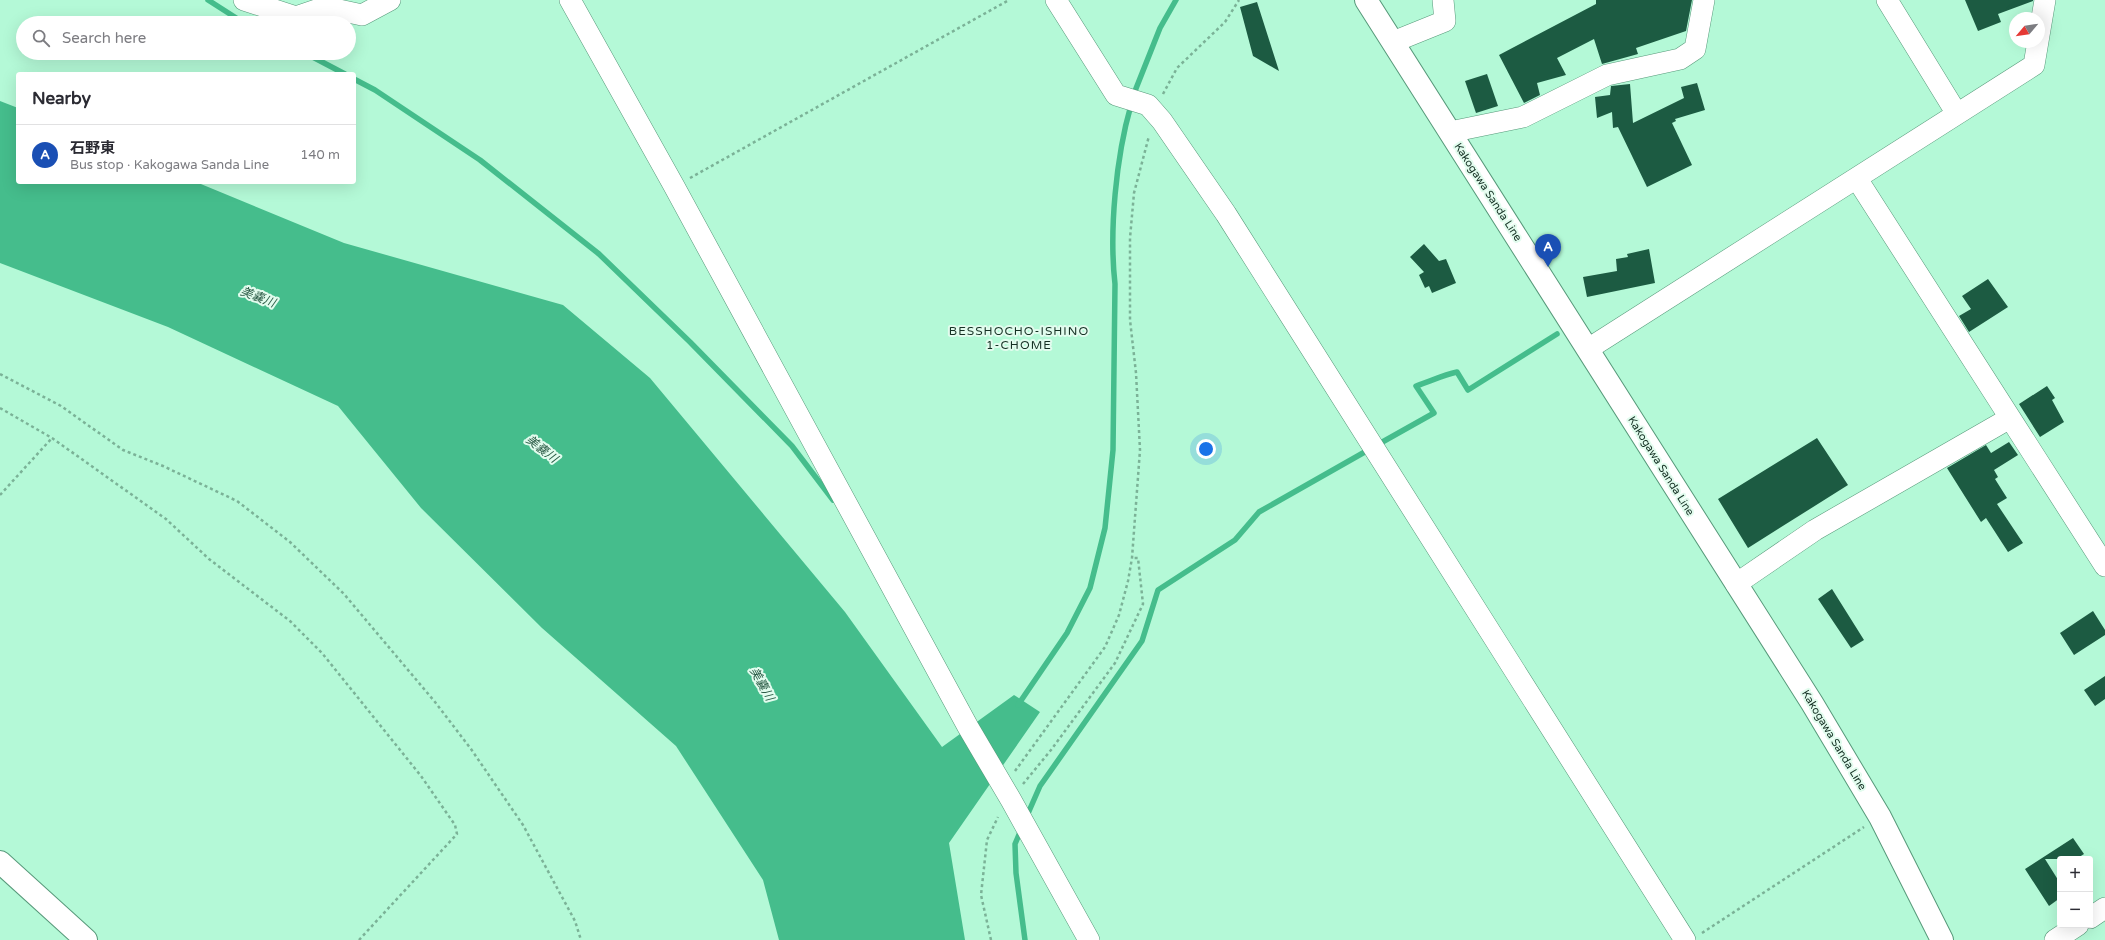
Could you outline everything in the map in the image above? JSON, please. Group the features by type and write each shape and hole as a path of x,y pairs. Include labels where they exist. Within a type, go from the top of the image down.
{"main road":[{"name":"Kakogawa Sanda Line","path":"1366,0 1812,703 1880,817 1942,940"},
{"path":"0,862 86,940"}],"street":[{"path":"244,0 293,16"},
{"path":"299,16 325,7 362,15 390,0"},
{"path":"570,0 674,186 968,727 1004,788 1088,940"},
{"path":"1056,0 1116,95 1154,113 1226,214 1692,938"},
{"path":"1393,42 1445,21 1443,0"},
{"path":"1450,132 1523,117 1607,75 1680,59 1695,49 1704,0"},
{"path":"1887,0 1957,114"},
{"path":"1588,348 1857,179 2034,65 2045,0"},
{"path":"1857,179 2105,566"},
{"path":"1736,584 1815,530 2010,418"},
{"path":"2093,916 2105,908"},
{"path":"2055,940 2073,928"}],"path":[{"path":"674,186 1009,0"},
{"path":"991,940 981,895 986,840 1004,788 1105,647 1119,615 1132,558 1140,450 1136,373 1130,320 1130,238 1134,193 1154,113 1177,68 1225,22 1239,0"},
{"path":"0,374 61,406 123,450 163,466 236,501 290,542 344,594 435,702 497,787 523,825 575,921 581,940"},
{"path":"0,408 52,438 166,519 209,559 290,621 322,653 421,776 455,825 457,834 359,940"},
{"path":"0,495 52,438"},
{"path":"1004,788 1051,750 1115,663 1143,604 1138,558 1132,558"},
{"path":"1692,938 1880,817"}],"water":[{"name":"美嚢川","path":"0,101 16,107 16,184 201,184 344,243 563,305 650,378 845,612 942,747 1014,695 1040,712 949,843 965,940 779,940 763,880 676,746 542,628 421,508 338,406 168,327 0,263"}],"building":[{"path":"1596,0 1692,0 1686,31 1636,48 1638,54 1602,64 1594,39 1557,58 1566,75 1537,83 1540,95 1524,103 1499,55 1596,4"},
{"path":"1965,0 2033,1 1998,14 2001,22 1978,31"},
{"path":"1257,2 1279,71 1253,56 1240,7"},
{"path":"1487,74 1498,106 1476,113 1465,81"},
{"path":"1697,83 1705,110 1675,119 1676,121 1672,123 1692,165 1647,187 1618,127 1613,128 1612,112 1597,118 1595,97 1610,95 1611,86 1630,84 1633,123 1684,98 1681,87"},
{"path":"1424,244 1439,261 1446,259 1456,283 1432,293 1429,286 1425,288 1419,275 1424,272 1410,257"},
{"path":"1649,249 1655,283 1587,297 1583,277 1617,271 1616,259 1628,257 1627,254"},
{"path":"1988,279 2008,307 1969,332 1959,316 1971,309 1962,296"},
{"path":"2047,386 2055,398 2052,400 2064,422 2040,437 2019,404"},
{"path":"1817,438 1848,485 1748,548 1718,499"},
{"path":"2009,442 2018,455 1994,470 1998,477 1995,479 2007,498 1997,504 2023,543 2008,552 1986,518 1981,522 1947,468 1986,445 1991,453"},
{"path":"1832,589 1864,640 1851,648 1818,599"},
{"path":"2093,611 2105,630 2105,635 2074,655 2060,633"},
{"path":"2105,676 2105,699 2095,706 2084,690"},
{"path":"2073,838 2084,854 2081,856 2057,856 2057,859 2045,859 2057,878 2057,900 2049,906 2025,869"}],"waterway":[{"path":"208,0 233,16"},
{"path":"1133,96 1160,28 1176,0"},
{"path":"318,60 341,72"},
{"path":"356,80 375,90 480,160 599,254 690,342 792,446 833,500"},
{"path":"1018,705 1067,633 1090,588 1105,528 1113,450 1115,284 1113,263 1113,218 1121,147 1131,105"},
{"path":"1377,445 1434,413 1416,386 1457,372 1468,390 1557,334"},
{"path":"1026,818 1040,786 1142,641 1158,590 1235,540 1259,512 1370,449"},
{"path":"1021,830 1015,844 1016,873 1025,940"}],"place":[{"name":"石野東","path":"1548,267"}],"district":[{"name":"BESSHOCHO-ISHINO 1-CHOME","path":"1019,338"}]}
